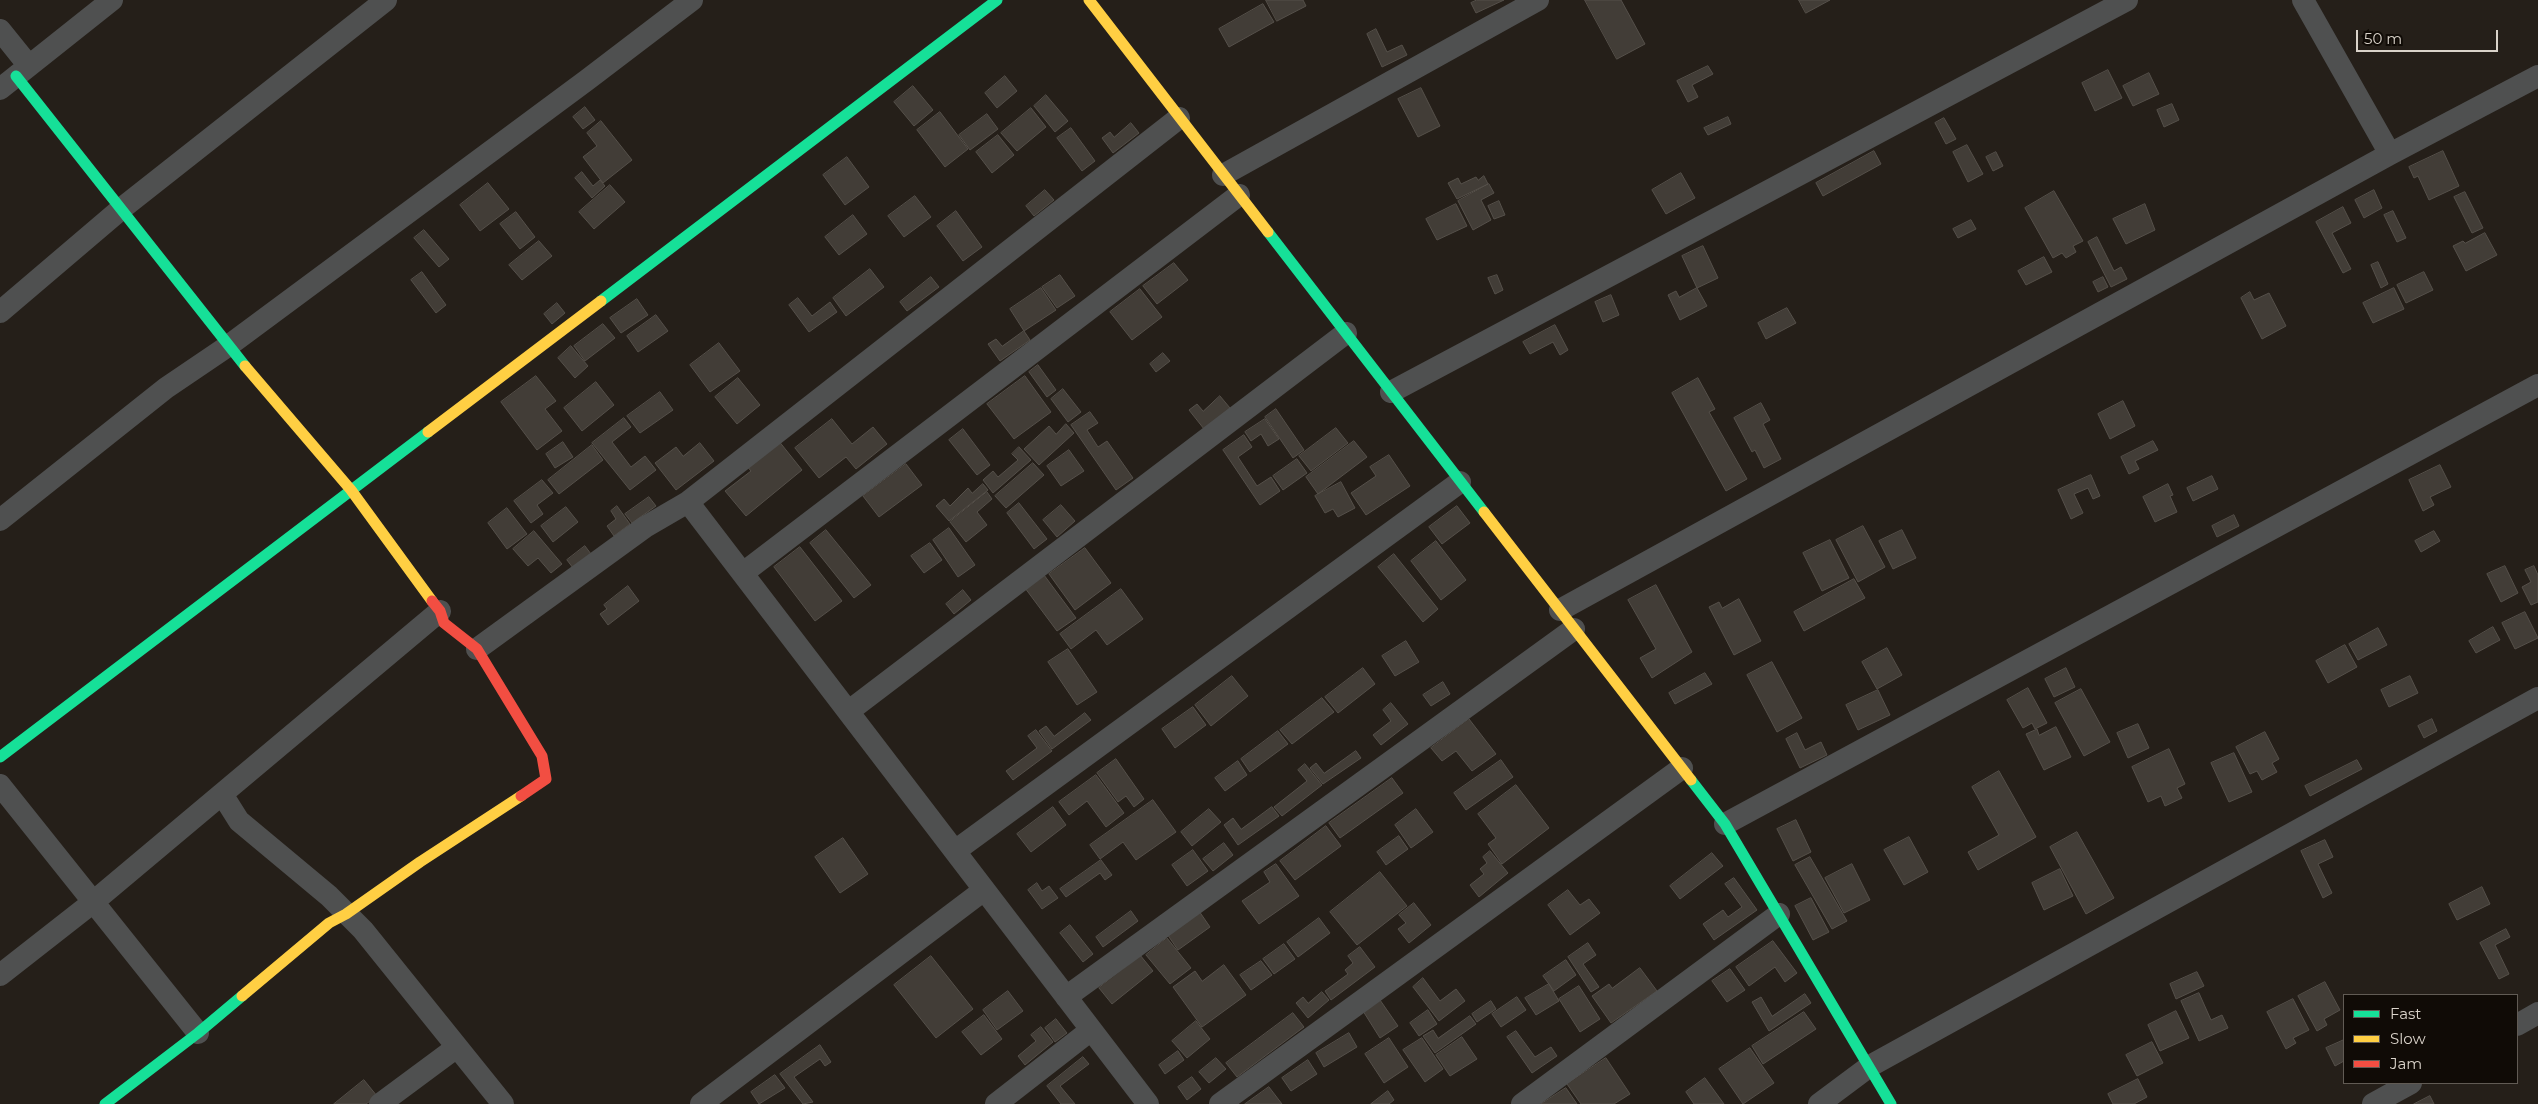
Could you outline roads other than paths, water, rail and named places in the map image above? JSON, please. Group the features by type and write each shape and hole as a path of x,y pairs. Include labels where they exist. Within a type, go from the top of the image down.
{"street":[{"path":"15,77 112,0"},
{"path":"0,312 121,209 386,0"},
{"path":"0,520 166,388 228,346 588,80 692,0"},
{"path":"0,757 997,0"},
{"path":"1088,0 1725,824 1891,1104"},
{"path":"1224,175 1538,0"},
{"path":"1391,392 2127,0"},
{"path":"2303,0 2390,154"},
{"path":"0,30 15,77 228,346 351,490 440,611 444,623 477,649 542,756 546,779 346,914 329,923 198,1033 105,1104"},
{"path":"1560,610 2390,154 2538,76"},
{"path":"477,649 645,526 688,502 1179,118"},
{"path":"743,573 1239,195"},
{"path":"849,711 1346,333"},
{"path":"1725,824 2538,385"},
{"path":"955,851 1460,482"},
{"path":"688,502 1148,1104"},
{"path":"0,975 92,903 440,611"},
{"path":"1066,997 1574,629"},
{"path":"1819,1104 1870,1066 2538,698"},
{"path":"1220,1104 1682,768"},
{"path":"0,785 92,903 198,1033"},
{"path":"222,794 239,821 329,896 363,930 503,1104"},
{"path":"701,1104 984,890"},
{"path":"1522,1104 1779,914"},
{"path":"2518,1024 2538,1013"},
{"path":"996,1104 1092,1030"},
{"path":"380,1104 456,1047"},
{"path":"2372,1104 2409,1084"}]}
